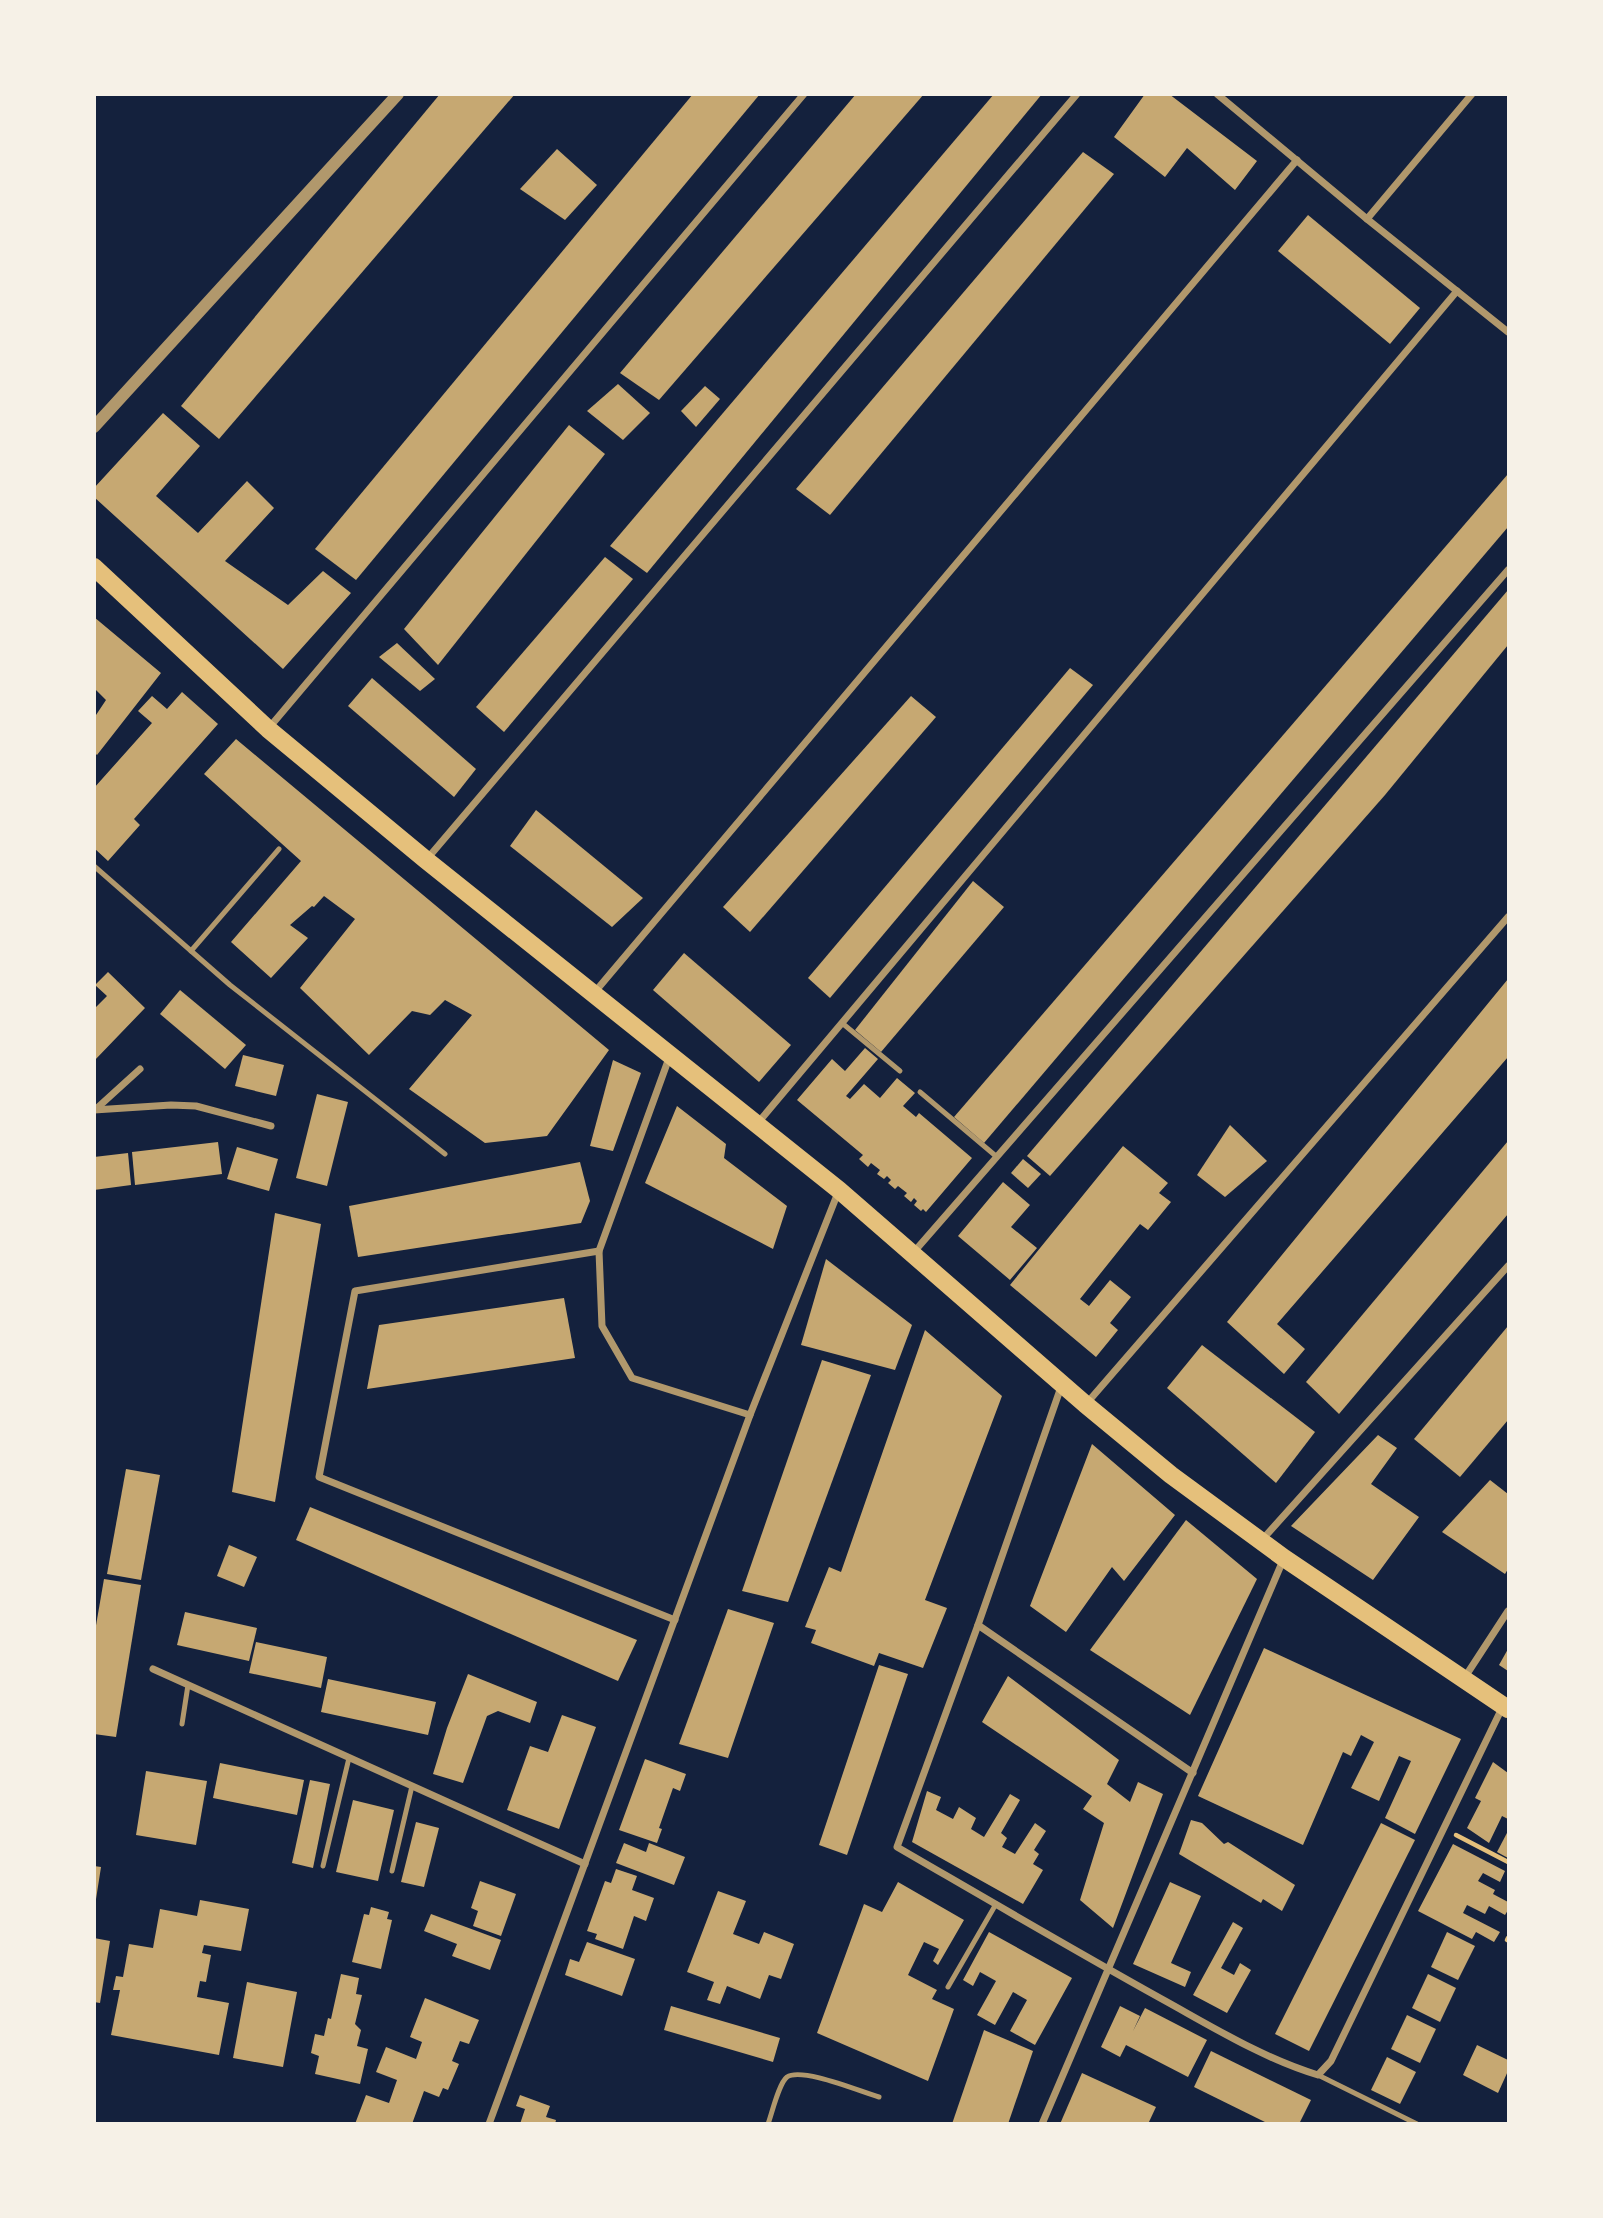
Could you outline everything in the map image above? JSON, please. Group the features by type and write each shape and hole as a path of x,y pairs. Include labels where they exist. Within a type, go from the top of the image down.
{"main road":[{"path":"94,567 268,729 426,860 839,1190 1171,1475 1284,1558 1506,1707"}],"street":[{"path":"94,427 398,94"},
{"path":"268,729 804,94"},
{"path":"426,860 1077,94"},
{"path":"1217,94 1508,332"},
{"path":"1367,219 1472,94"},
{"path":"594,993 1297,160"},
{"path":"756,1125 1457,291"},
{"path":"913,1253 1508,570"},
{"path":"1086,1404 1508,917"},
{"path":"670,1055 599,1251 602,1326 632,1378 750,1415"},
{"path":"95,1110 140,1069"},
{"path":"95,1110 196,1106 271,1126"},
{"path":"489,2123 750,1415 839,1190"},
{"path":"599,1251 355,1292 319,1477 675,1620"},
{"path":"1261,1542 1508,1266"},
{"path":"1062,1383 897,1847 1230,2037 1300,2070 1318,2075 1331,2061 1506,1707"},
{"path":"1042,2123 1284,1558"},
{"path":"1464,1678 1508,1611"},
{"path":"978,1625 1193,1773"},
{"path":"153,1669 585,1864"}],"lane":[{"path":"191,951 279,849"},
{"path":"94,866 241,994 445,1154"},
{"path":"842,1023 900,1071"},
{"path":"920,1092 997,1157"},
{"path":"182,1724 188,1685"},
{"path":"323,1866 349,1758"},
{"path":"392,1871 412,1786"},
{"path":"948,1987 996,1905"},
{"path":"768,2123 783,2083 795,2074 809,2075 879,2097"},
{"path":"1318,2075 1417,2123"}],"path":[{"path":"1444,1829 1508,1862"}],"building":[{"path":"440,94 515,94 219,439 181,406"},
{"path":"693,94 760,94 356,580 315,549"},
{"path":"856,94 924,94 659,400 620,373"},
{"path":"994,94 1042,94 647,573 610,546"},
{"path":"1145,94 1169,94 1257,161 1235,190 1187,148 1165,177 1114,137"},
{"path":"557,149 597,185 565,220 520,189"},
{"path":"1083,152 1114,174 830,515 796,489"},
{"path":"1308,215 1420,308 1390,344 1278,251"},
{"path":"618,384 650,413 623,440 587,411"},
{"path":"705,386 720,399 696,427 681,411"},
{"path":"163,413 200,446 156,496 198,533 247,481 274,508 225,561 288,605 323,571 351,593 283,669 94,497 94,488"},
{"path":"569,425 605,454 438,665 404,629"},
{"path":"1508,474 1508,527 984,1143 954,1117"},
{"path":"605,557 633,579 504,732 476,707"},
{"path":"1508,590 1508,645 1385,795 1050,1176 1027,1156"},
{"path":"94,617 161,673 97,755 94,752 94,718 106,700 94,688"},
{"path":"397,643 435,679 420,691 379,657"},
{"path":"1070,668 1093,685 830,998 808,978"},
{"path":"372,678 476,769 454,797 348,706"},
{"path":"182,692 218,724 134,819 140,825 108,861 94,848 94,788 152,723 138,711 152,696 167,709"},
{"path":"911,696 936,717 750,932 723,907"},
{"path":"236,739 609,1050 547,1136 485,1143 409,1089 472,1015 445,1000 430,1015 412,1011 369,1055 300,988 355,919 324,896 290,925 308,938 271,978 231,942 301,861 204,774"},
{"path":"536,810 643,898 612,927 510,846"},
{"path":"973,881 1004,907 881,1052 855,1030"},
{"path":"684,953 791,1045 759,1082 653,990"},
{"path":"108,972 145,1008 94,1061 94,1009 107,996 95,985"},
{"path":"1508,979 1508,1057 1277,1324 1305,1349 1284,1374 1227,1322"},
{"path":"180,990 246,1045 225,1069 160,1014"},
{"path":"865,1048 878,1059 846,1096 850,1099 864,1084 880,1098 897,1078 915,1093 903,1106 916,1117 919,1113 972,1158 926,1212 914,1205 917,1201 914,1198 911,1202 904,1196 907,1193 888,1183 891,1180 887,1176 884,1179 877,1174 880,1170 871,1163 868,1167 859,1159 863,1155 797,1100 832,1059 845,1071"},
{"path":"243,1055 284,1065 276,1096 235,1086"},
{"path":"613,1060 641,1073 613,1151 590,1146"},
{"path":"317,1094 348,1102 327,1186 296,1178"},
{"path":"677,1106 726,1144 724,1158 787,1206 773,1249 645,1183"},
{"path":"1230,1125 1267,1161 1225,1197 1197,1175"},
{"path":"1508,1141 1508,1214 1339,1414 1306,1382"},
{"path":"218,1142 222,1174 135,1185 132,1152"},
{"path":"1123,1146 1168,1183 1159,1193 1171,1202 1148,1230 1140,1224 1080,1299 1089,1306 1110,1280 1131,1297 1110,1323 1118,1330 1096,1357 1010,1285"},
{"path":"237,1147 278,1159 269,1191 227,1179"},
{"path":"128,1153 131,1185 94,1190 94,1157"},
{"path":"1023,1159 1041,1174 1028,1188 1011,1173"},
{"path":"580,1162 590,1201 581,1223 358,1257 349,1206"},
{"path":"1003,1182 1030,1205 1011,1227 1037,1248 1010,1280 958,1236"},
{"path":"275,1213 321,1224 275,1502 232,1492"},
{"path":"826,1259 912,1325 895,1370 801,1345"},
{"path":"564,1298 575,1358 367,1389 379,1325"},
{"path":"1508,1326 1508,1420 1460,1477 1414,1439"},
{"path":"925,1330 1002,1396 925,1600 947,1608 923,1668 879,1653 874,1666 811,1643 816,1630 805,1627 829,1567 841,1572"},
{"path":"1202,1345 1315,1432 1276,1483 1167,1388"},
{"path":"822,1360 871,1375 788,1602 742,1591"},
{"path":"1378,1435 1397,1448 1371,1484 1419,1517 1373,1580 1291,1526"},
{"path":"1092,1444 1175,1515 1124,1581 1112,1567 1066,1632 1030,1606"},
{"path":"126,1469 160,1475 141,1580 107,1574"},
{"path":"1490,1480 1508,1494 1508,1569 1505,1574 1442,1532"},
{"path":"310,1507 637,1640 618,1681 296,1540"},
{"path":"1186,1520 1257,1579 1190,1715 1090,1650"},
{"path":"229,1545 257,1557 244,1587 217,1576"},
{"path":"104,1579 141,1585 116,1737 94,1734 94,1637"},
{"path":"728,1609 774,1623 728,1758 679,1744"},
{"path":"185,1612 257,1628 249,1661 177,1645"},
{"path":"256,1642 327,1657 321,1688 249,1673"},
{"path":"1264,1648 1461,1739 1415,1834 1385,1818 1411,1761 1399,1756 1379,1801 1351,1788 1374,1742 1361,1735 1351,1756 1343,1752 1303,1845 1198,1796"},
{"path":"1508,1649 1508,1671 1499,1665"},
{"path":"879,1665 908,1674 847,1855 819,1845"},
{"path":"468,1674 537,1702 530,1723 498,1711 487,1716 463,1783 433,1774"},
{"path":"1008,1676 1119,1760 1107,1784 1130,1802 1138,1782 1163,1794 1113,1928 1080,1900 1104,1823 1083,1809 1092,1796 982,1722"},
{"path":"328,1679 436,1702 428,1735 321,1712"},
{"path":"562,1715 596,1727 559,1829 507,1810 530,1746 548,1752"},
{"path":"645,1759 686,1774 680,1791 673,1788 659,1828 662,1829 657,1843 619,1830"},
{"path":"1493,1762 1508,1773 1508,1819 1502,1816 1489,1843 1467,1828 1481,1801 1475,1798"},
{"path":"220,1763 304,1780 297,1815 213,1798"},
{"path":"146,1771 207,1781 196,1845 136,1835"},
{"path":"310,1780 330,1784 313,1868 292,1863"},
{"path":"927,1791 941,1797 936,1810 953,1819 959,1807 976,1818 971,1829 984,1837 1010,1794 1020,1800 1001,1833 1007,1838 1002,1847 1015,1854 1035,1823 1046,1831 1034,1850 1039,1854 1033,1864 1043,1870 1023,1904 912,1842"},
{"path":"353,1800 394,1810 378,1881 336,1872"},
{"path":"1191,1820 1202,1823 1224,1844 1228,1842 1295,1885 1282,1911 1263,1899 1261,1903 1179,1854"},
{"path":"416,1822 439,1828 424,1887 401,1882"},
{"path":"1381,1823 1415,1840 1309,2051 1275,2034"},
{"path":"1508,1831 1508,1858 1497,1852"},
{"path":"624,1843 646,1852 649,1843 685,1857 674,1885 616,1863"},
{"path":"1453,1844 1505,1871 1500,1882 1483,1873 1478,1881 1495,1890 1493,1894 1508,1902 1505,1915 1489,1906 1485,1914 1467,1905 1463,1913 1500,1932 1494,1942 1476,1932 1472,1939 1418,1911"},
{"path":"94,1866 101,1867 96,1899 94,1899"},
{"path":"616,1869 637,1876 632,1890 654,1898 646,1921 634,1916 623,1949 595,1939 597,1934 587,1931 605,1881 611,1883"},
{"path":"480,1881 516,1894 501,1936 473,1926 478,1911 471,1908"},
{"path":"898,1882 964,1920 938,1965 933,1961 939,1949 924,1942 908,1975 937,1990 932,1999 954,2009 928,2081 817,2033 864,1904 882,1912"},
{"path":"1170,1882 1201,1896 1171,1963 1191,1972 1185,1987 1133,1964"},
{"path":"718,1891 746,1901 733,1934 759,1944 764,1932 794,1944 781,1979 769,1975 760,1999 727,1986 720,2004 707,2000 714,1982 687,1972"},
{"path":"200,1900 249,1909 241,1951 204,1945 202,1953 211,1955 206,1982 200,1981 197,1997 229,2003 219,2055 111,2035 120,1990 113,1990 116,1976 123,1977 129,1944 153,1948 160,1909 197,1916"},
{"path":"371,1907 389,1912 387,1919 392,1920 381,1969 352,1962 364,1914 369,1915"},
{"path":"431,1914 501,1940 490,1970 452,1956 457,1944 424,1931"},
{"path":"1233,1922 1243,1928 1221,1968 1234,1975 1240,1963 1251,1970 1227,2013 1193,1995"},
{"path":"989,1932 1072,1978 1035,2045 1010,2031 1027,2000 1013,1992 995,2025 977,2015 996,1981 980,1972 973,1986 963,1980"},
{"path":"1447,1932 1475,1946 1458,1980 1431,1967"},
{"path":"94,1938 110,1941 100,2003 94,2002"},
{"path":"587,1942 635,1959 622,1996 565,1975 570,1959 579,1962"},
{"path":"341,1974 359,1978 356,1994 362,1995 355,2024 361,2030 357,2046 368,2049 360,2084 315,2074 319,2056 311,2053 315,2034 324,2036 328,2018 331,2019"},
{"path":"1428,1974 1456,1988 1440,2022 1412,2008"},
{"path":"247,1982 297,1992 283,2067 233,2058"},
{"path":"425,1998 479,2020 469,2044 460,2041 452,2061 459,2064 448,2090 443,2088 439,2097 424,2091 412,2124 355,2124 366,2095 389,2103 397,2080 376,2072 386,2047 416,2059 422,2042 410,2037"},
{"path":"671,2006 780,2038 773,2062 664,2030"},
{"path":"1120,2006 1140,2016 1133,2031 1145,2008 1207,2040 1188,2077 1126,2045 1120,2057 1101,2047"},
{"path":"1407,2015 1436,2029 1420,2063 1391,2049"},
{"path":"984,2030 1033,2051 1008,2124 952,2124"},
{"path":"1477,2045 1508,2060 1508,2071 1498,2093 1463,2075"},
{"path":"1211,2051 1311,2100 1299,2124 1269,2124 1194,2087"},
{"path":"1387,2057 1416,2072 1400,2104 1371,2090"},
{"path":"1082,2073 1156,2107 1148,2124 1060,2124"},
{"path":"520,2095 550,2106 546,2117 556,2120 555,2124 520,2124 525,2109 516,2106"}]}
